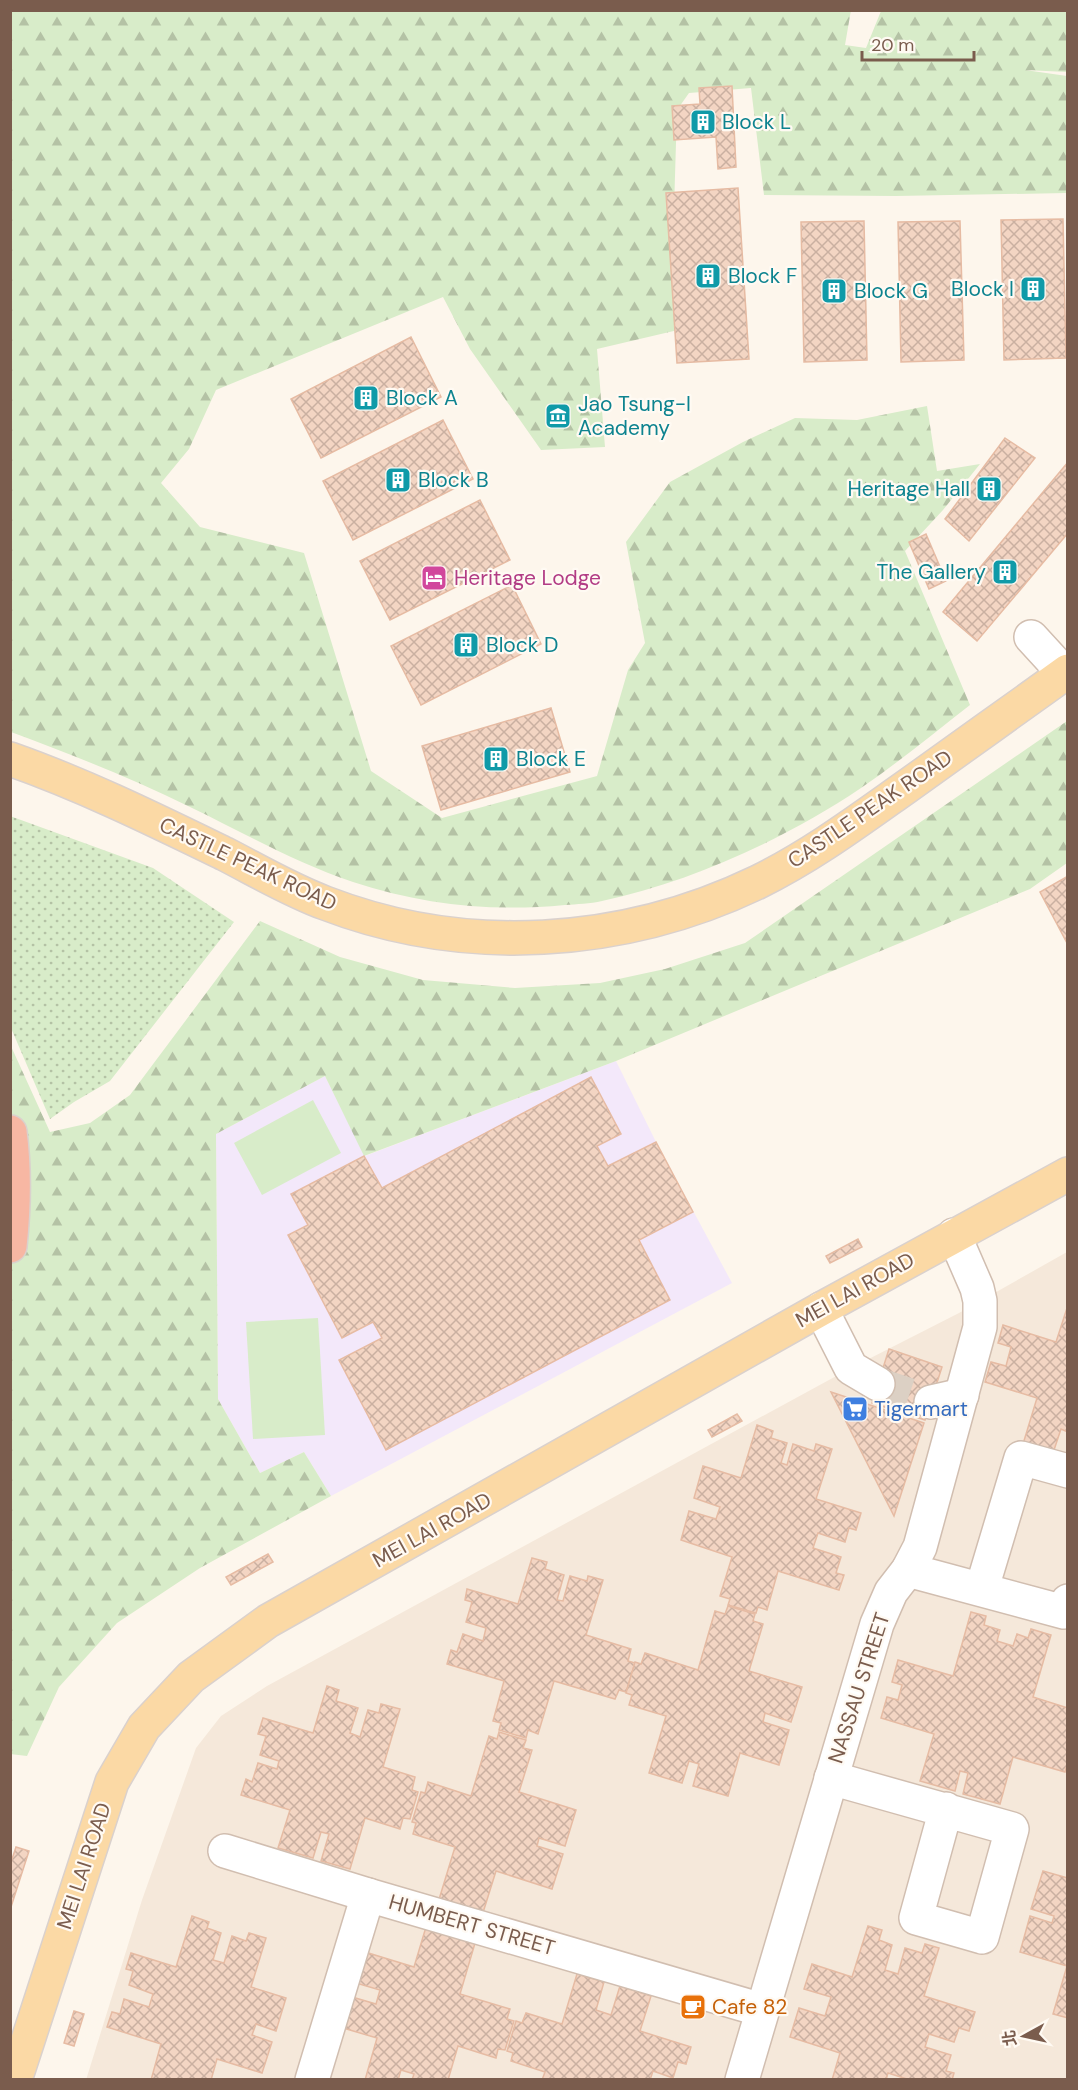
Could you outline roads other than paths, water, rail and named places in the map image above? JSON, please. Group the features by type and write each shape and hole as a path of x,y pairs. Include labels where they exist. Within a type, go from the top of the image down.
{"highway":[{"path":"10,1132 14,1207 10,1246"}],"main road":[{"name":"CASTLE PEAK ROAD","path":"10,759 142,814 285,886 324,903 365,917 446,934 486,939 537,939 626,927 703,903 756,883 839,835 1066,672"},
{"name":"MEI LAI ROAD","path":"15,2079 112,1782 144,1726 191,1677 268,1622 821,1309 1068,1174"}],"street":[{"path":"1031,637 1066,672"},
{"name":"NASSAU STREET","path":"742,2079 877,1624 891,1592 908,1569 920,1547 943,1394 980,1327 980,1301 954,1235"},
{"path":"821,1309 870,1373"},
{"path":"982,1588 1021,1458 1068,1471"},
{"path":"908,1569 1064,1612 1068,1601"},
{"path":"831,1778 946,1809"},
{"path":"225,1851 368,1895"},
{"name":"HUMBERT STREET","path":"312,2079 368,1895 762,2010"}],"tunnel":[{"path":"878,1384 931,1402"}],"place":[{"name":"Block L","path":"703,122"},
{"name":"Block F","path":"708,276"},
{"name":"Block I","path":"1033,289"},
{"name":"Block G","path":"834,291"},
{"name":"Block A","path":"366,398"},
{"name":"Jao Tsung-I Academy","path":"558,416"},
{"name":"Block B","path":"398,480"},
{"name":"Heritage Hall","path":"989,489"},
{"name":"The Gallery","path":"1005,572"},
{"name":"Heritage Lodge","path":"434,578"},
{"name":"Block D","path":"466,645"},
{"name":"Block E","path":"496,759"},
{"name":"Tigermart","path":"855,1409"},
{"name":"Cafe 82","path":"693,2007"}]}
